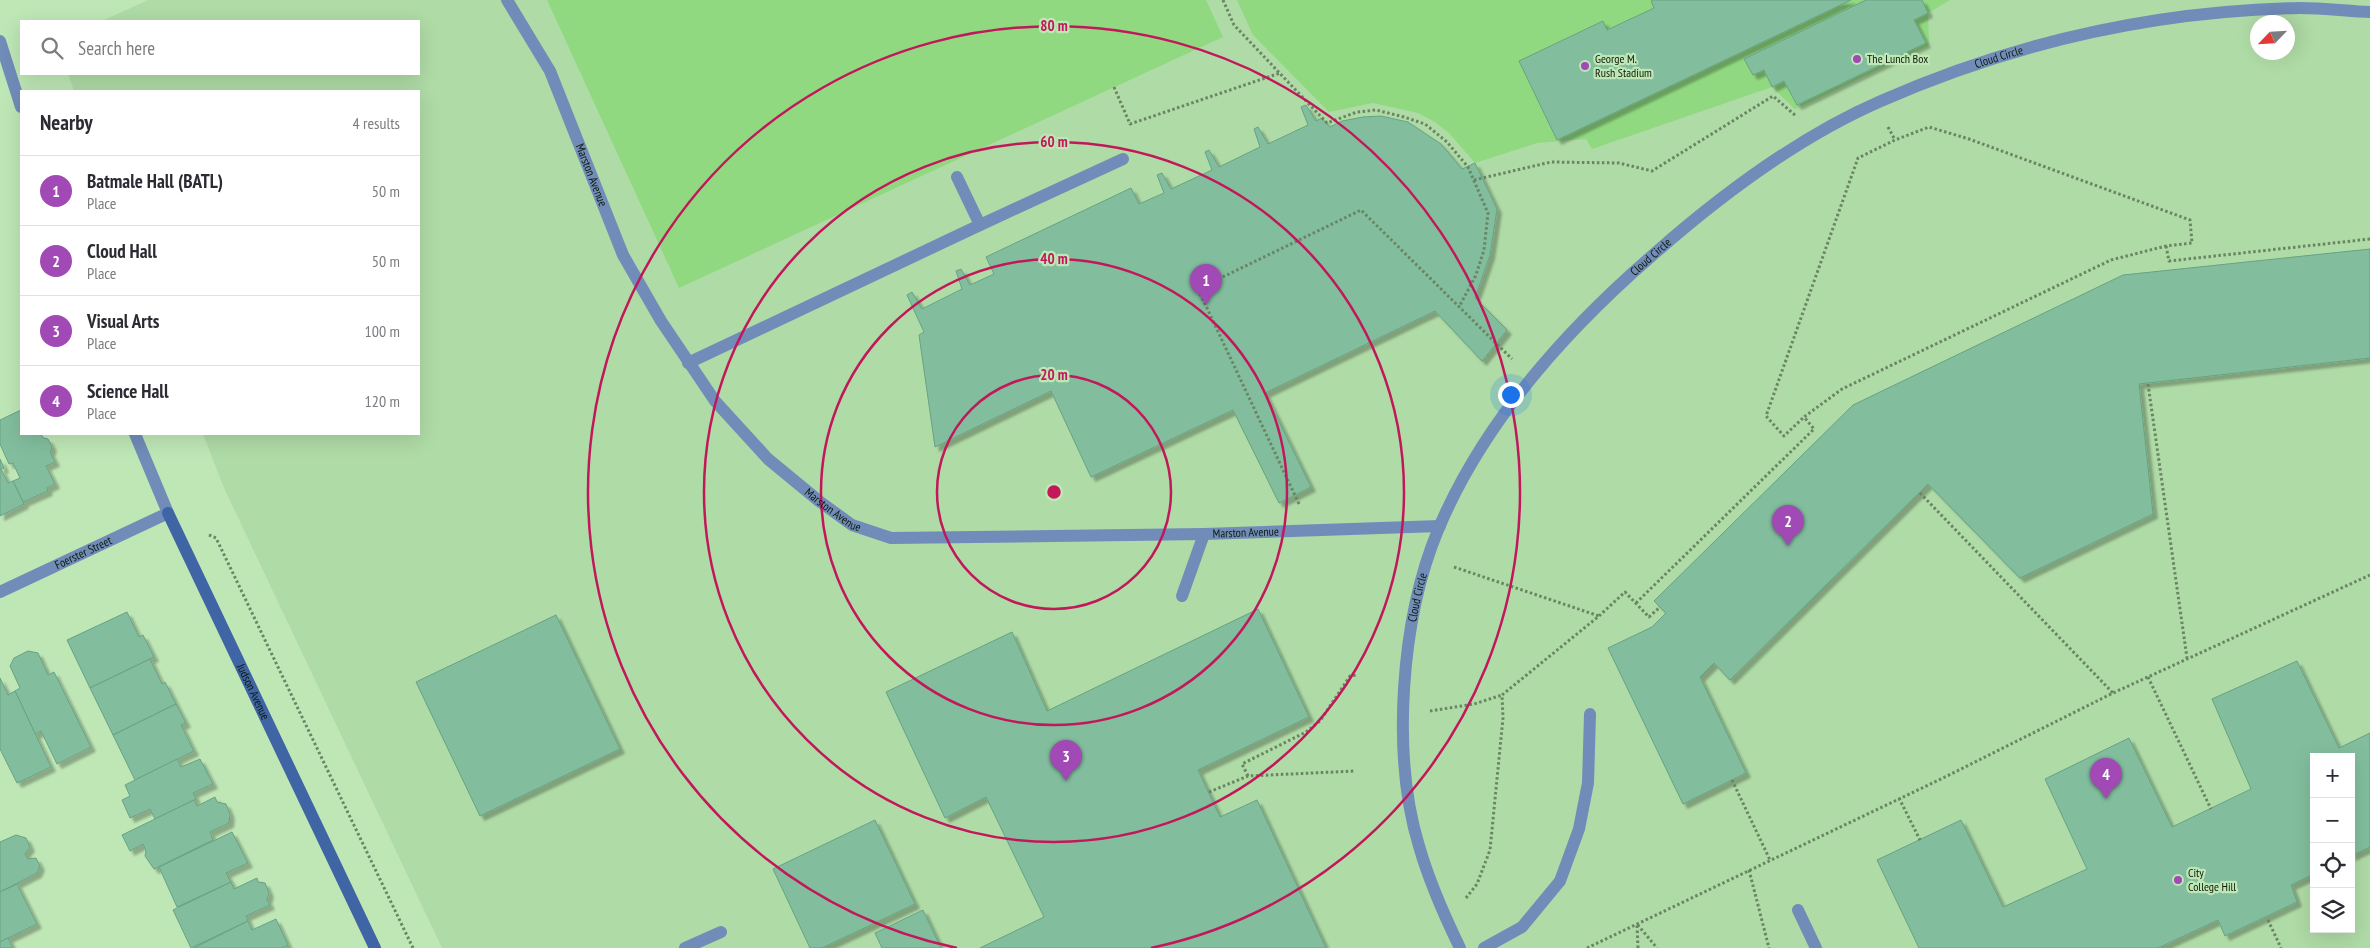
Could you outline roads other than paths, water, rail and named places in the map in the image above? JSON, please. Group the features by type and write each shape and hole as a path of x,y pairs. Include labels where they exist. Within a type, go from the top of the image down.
{"street":[{"name":"Marston Avenue","path":"507,0 550,71 623,255 661,321 715,401 768,459 852,525 891,538 1204,534 1440,526"},
{"name":"Cloud Circle","path":"1460,948 1447,922 1418,844 1407,783 1403,714 1408,650 1420,584 1440,526 1475,459 1510,407 1531,380 1593,310 1692,220 1756,173 1810,139 1878,102 1944,76 2016,51 2104,30 2222,12 2303,8 2370,12"},
{"path":"0,41 20,104"},
{"path":"688,362 1123,158"},
{"path":"957,177 980,226"},
{"name":"Judson Avenue","path":"135,435 168,513 375,948"},
{"name":"Foerster Street","path":"0,592 168,513"},
{"path":"1182,596 1204,534"},
{"path":"1484,948 1522,927 1560,881 1579,829 1588,782 1590,714"},
{"path":"1798,910 1816,948"},
{"path":"685,948 721,932"}],"place":[{"name":"The Lunch Box","path":"1857,59"},
{"name":"George M. Rush Stadium","path":"1585,66"},
{"name":"Batmale Hall (BATL)","path":"1206,305"},
{"name":"Cloud Hall","path":"1788,546"},
{"name":"Visual Arts","path":"1066,781"},
{"name":"Science Hall","path":"2106,799"},
{"name":"City College Hill","path":"2178,880"}]}
